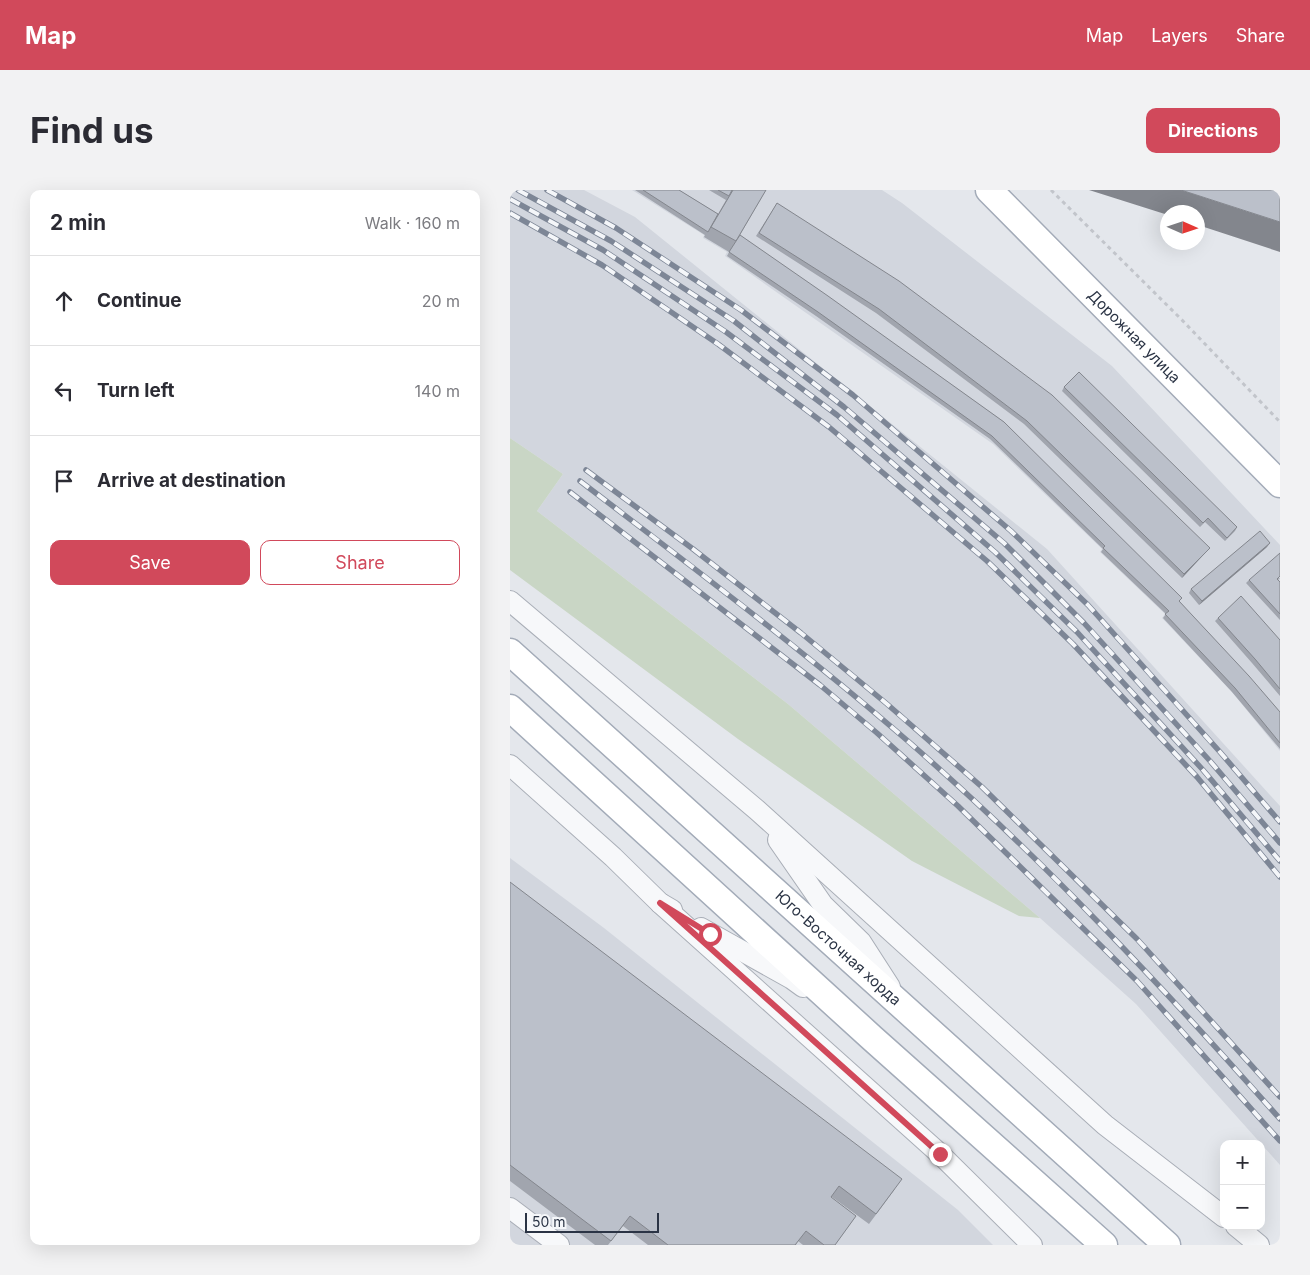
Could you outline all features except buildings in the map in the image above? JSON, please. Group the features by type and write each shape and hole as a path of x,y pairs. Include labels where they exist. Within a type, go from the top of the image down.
{"main road":[{"name":"Дорожная улица","path":"989,190 1280,484"},
{"name":"Юго-Восточная хорда","path":"510,652 1167,1245"},
{"path":"510,708 872,1038 1104,1245"}],"street":[{"path":"510,601 757,810 1105,1125 1220,1214"},
{"path":"510,764 613,857 660,903 940,1154 1032,1245"},
{"path":"757,810 823,905 861,942 900,1004"},
{"path":"660,903 710,934 792,979 872,1038"},
{"path":"510,1208 559,1245"},
{"path":"1241,1230 1259,1245"}],"path":[{"path":"1051,190 1181,319 1280,422"}],"shaded area":[{"path":"510,190 584,190 635,217 1047,549 1280,806 1280,1165 1265,1148 1265,1140 1258,1140 1136,1004 1040,918 788,704 537,511 563,474 510,438"},
{"path":"632,190 882,190 902,203 1112,366 1280,545 1280,751 1232,692 1162,618 1165,614 1100,552 1102,549 993,444 725,256 727,252 703,238 704,235"},
{"path":"510,858 604,928 958,1210 993,1245 510,1245"}],"green space":[{"path":"510,438 563,474 537,511 788,704 1040,918 1019,916 912,861 738,739 510,570"}],"railway":[{"path":"518,190 611,241 734,321 844,407 1004,543 1084,623 1210,761 1280,843"},
{"path":"547,190 616,228 741,310 853,395 1011,531 1088,605 1280,822"},
{"path":"510,199 603,250 726,332 837,415 995,552 1077,632 1203,770 1280,861"},
{"path":"510,213 602,265 718,344 829,427 987,561 1073,644 1197,777 1280,877"},
{"path":"586,470 693,549 801,633 887,704 982,787 1137,939 1280,1097"},
{"path":"580,481 828,674 958,786 1007,831 1100,924 1280,1119"},
{"path":"570,492 820,685 958,806 1137,981 1280,1141"}],"route":[{"path":"710,934 660,903 940,1154"}]}
